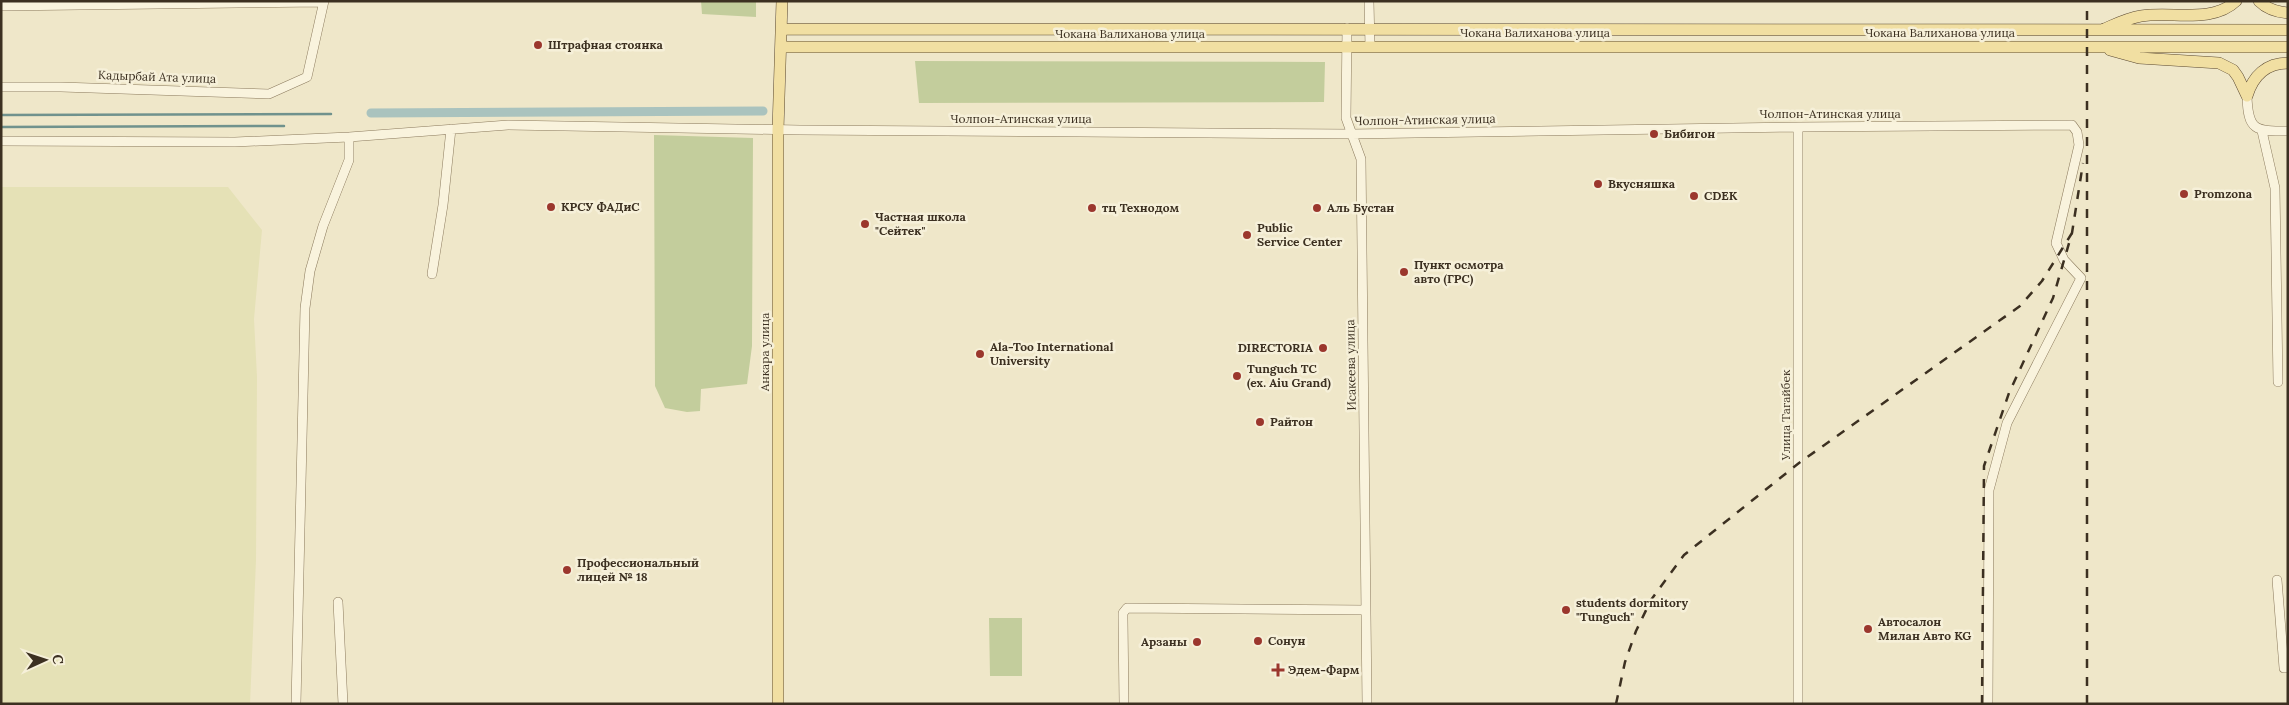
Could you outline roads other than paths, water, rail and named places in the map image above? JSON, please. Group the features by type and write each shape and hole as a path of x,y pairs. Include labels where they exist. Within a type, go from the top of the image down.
{"main road":[{"name":"Анкара улица","path":"778,704 778,130 782,1"},
{"path":"2099,31 2124,20 2142,16 2217,13 2229,8 2236,1"},
{"path":"2259,1 2266,8 2278,13 2288,13"},
{"name":"Чокана Валиханова улица","path":"782,29 1626,28 2099,31 2288,30"},
{"path":"1626,28 1626,47"},
{"path":"1104,30 1104,47"},
{"path":"2099,46 2139,58 2220,63 2232,70 2238,77 2246,96"},
{"name":"Чокана Валиханова улица","path":"781,47 2288,47"},
{"path":"2246,96 2250,85 2262,70 2272,65 2288,63"}],"street":[{"path":"1369,1 1370,47"},
{"path":"1,6 324,2"},
{"name":"Кадырбай Ата улица","path":"1,87 70,87 269,94 308,77 324,2"},
{"name":"Исакеева улица","path":"1347,28 1346,118 1361,160 1367,704"},
{"path":"2246,96 2248,114 2252,124 2262,131 2288,131"},
{"name":"Чолпон-Атинская улица","path":"1,141 235,142 345,137 508,125 778,130 1352,134 1798,126 2072,126 2077,132 2079,145 2056,242 2060,253 2081,278 2007,423 1989,490 1988,704"},
{"name":"Улица Тагайбек","path":"1798,126 1798,704"},
{"path":"432,274 443,205 451,129"},
{"path":"2262,131 2275,188 2278,382"},
{"path":"296,704 305,308 310,271 323,226 348,160 345,137"},
{"path":"2277,580 2284,668 2288,668"},
{"path":"338,602 344,704"},
{"path":"1124,704 1123,613 1127,608 1366,610"}],"waterway":[{"path":"371,113 763,111"},
{"path":"1,115 331,114"},
{"path":"1,127 284,126"}],"railway":[{"path":"2087,1 2087,704"},
{"path":"1982,704 1984,466 2009,393 2053,298 2072,233 2083,163"},
{"path":"1616,704 1625,662 1636,631 1651,600 1684,555 1799,463 2020,306 2042,281 2072,233"}],"place":[{"name":"Штрафная стоянка","path":"538,45"},
{"name":"Бибигон","path":"1654,134"},
{"name":"Вкусняшка","path":"1598,184"},
{"name":"Promzona","path":"2184,194"},
{"name":"CDEK","path":"1694,196"},
{"name":"КРСУ ФАДиС","path":"551,207"},
{"name":"тц Технодом","path":"1092,208"},
{"name":"Аль Бустан","path":"1317,208"},
{"name":"Частная школа \"Сейтек\"","path":"865,224"},
{"name":"Public Service Center","path":"1247,235"},
{"name":"Пункт осмотра авто (ГРС)","path":"1404,272"},
{"name":"DIRECTORIA","path":"1323,348"},
{"name":"Ala-Too International University","path":"980,354"},
{"name":"Tunguch TC (ex. Aiu Grand)","path":"1237,376"},
{"name":"Райтон","path":"1260,422"},
{"name":"Профессиональный лицей № 18","path":"567,570"},
{"name":"students dormitory \"Tunguch\"","path":"1566,610"},
{"name":"Автосалон Милан Авто KG","path":"1868,629"},
{"name":"Сонун","path":"1258,641"},
{"name":"Арзаны","path":"1197,642"},
{"name":"Эдем-Фарм","path":"1278,670"}]}
